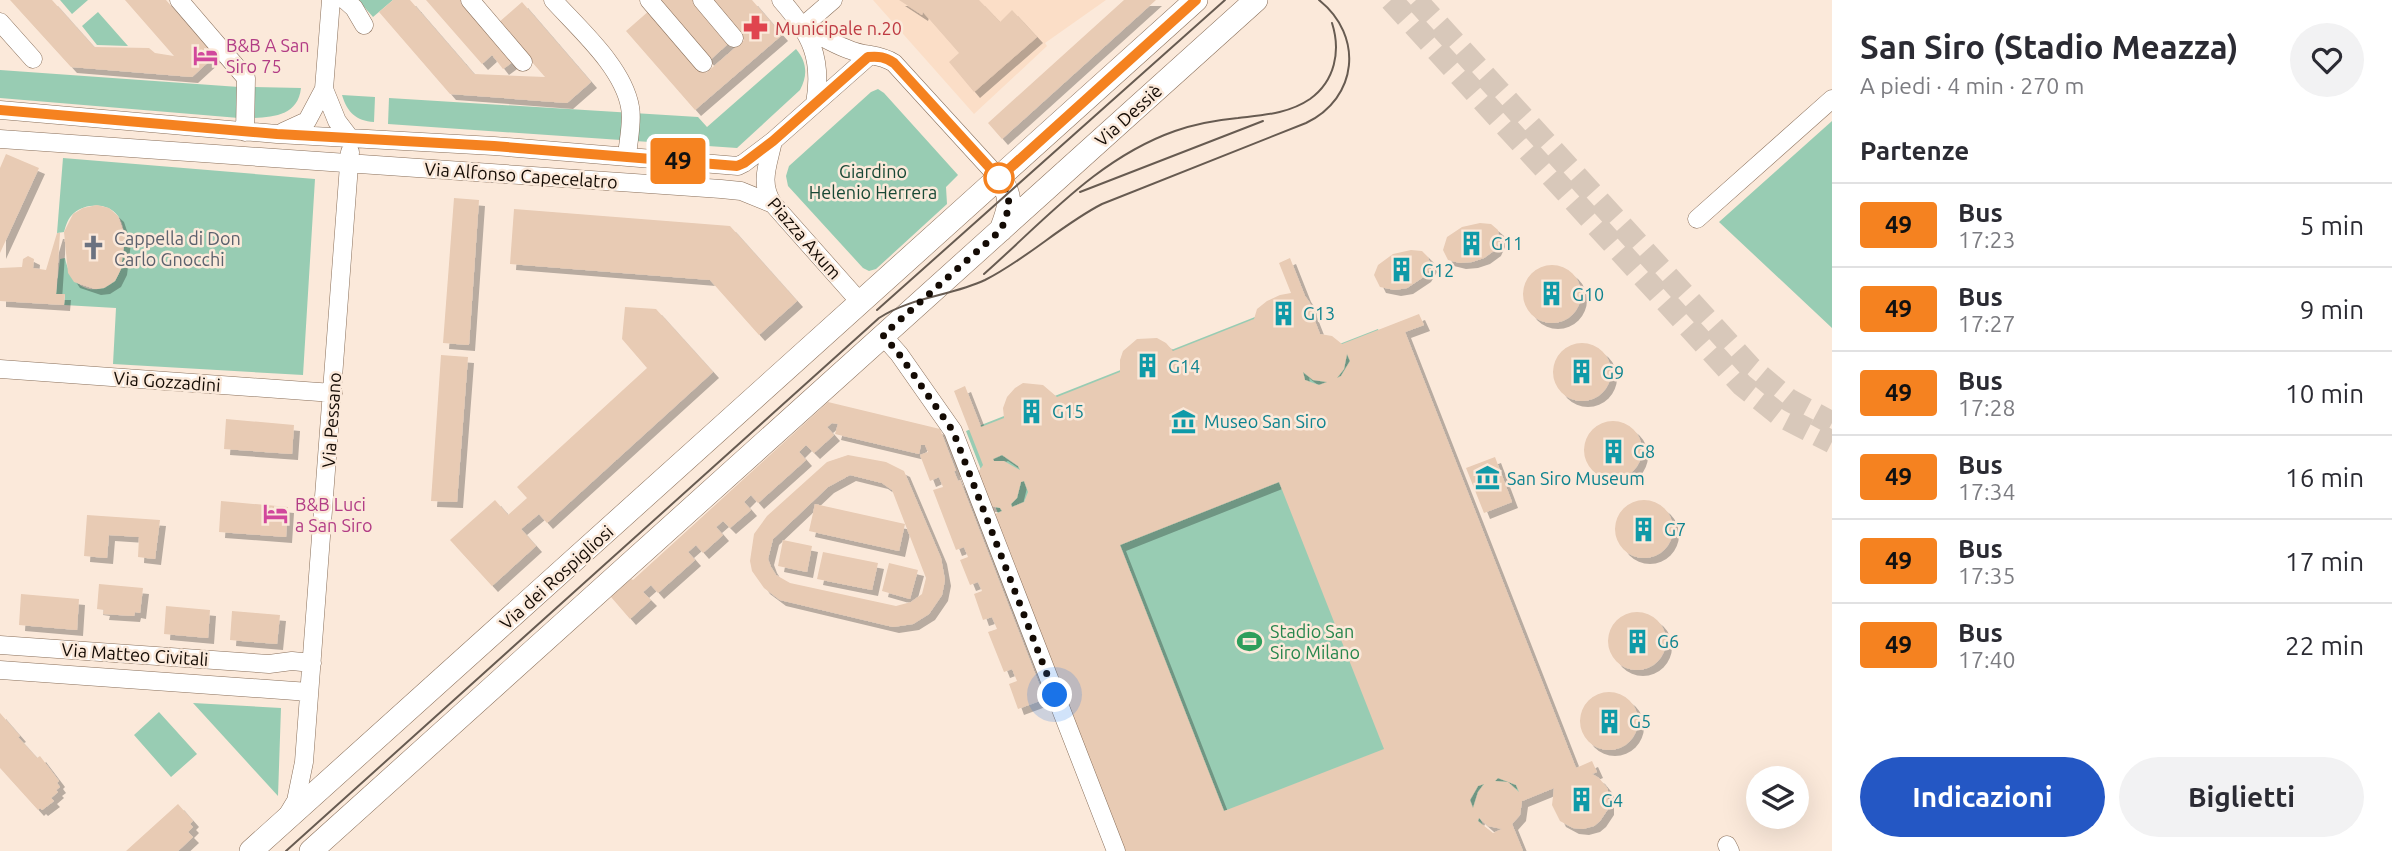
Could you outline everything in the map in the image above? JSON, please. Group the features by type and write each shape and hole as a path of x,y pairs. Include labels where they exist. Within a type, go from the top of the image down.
{"main road":[{"path":"860,302 1196,0"},
{"name":"Via Dessiè","path":"1001,230 1256,0"},
{"path":"311,851 1001,230 1010,208 1007,188 999,178"},
{"name":"Piazza Axum","path":"860,302 883,335"},
{"name":"Via dei Rospigliosi","path":"251,851 860,302"}],"street":[{"path":"179,0 246,78 245,132"},
{"path":"277,134 307,121 324,89 331,0"},
{"path":"345,0 361,16 364,25"},
{"path":"470,0 523,62"},
{"path":"553,0 613,68 622,83 630,107 627,157"},
{"path":"649,0 703,63"},
{"path":"702,0 734,38"},
{"path":"781,0 803,26 813,45 818,71 815,104"},
{"path":"803,26 833,0"},
{"path":"0,22 33,59"},
{"path":"803,26 832,43 868,57 885,57 894,63 999,178"},
{"path":"773,141 868,57"},
{"path":"324,89 337,121 350,138 349,163"},
{"path":"1697,219 1832,99"},
{"name":"Via Alfonso Capecelatro","path":"0,110 245,132 494,146 737,166 773,141"},
{"name":"Via Alfonso Capecelatro","path":"0,139 721,189 749,194 773,204"},
{"name":"Piazza Axum","path":"773,141 764,186 773,204 860,302"},
{"path":"492,173 494,146"},
{"name":"Via Pessano","path":"284,822 296,801 304,762 349,163"},
{"path":"883,335 953,431 1116,851"},
{"name":"Via Gozzadini","path":"0,369 333,393"},
{"name":"Via Matteo Civitali","path":"0,645 269,664 292,661 312,663"},
{"path":"268,690 271,676 269,664"},
{"name":"Via Matteo Civitali","path":"0,670 309,692"},
{"path":"304,762 309,770 322,778 335,776"}],"shaded area":[{"path":"873,0 1106,0 1045,43 1047,46 974,114"}],"green space":[{"path":"60,0 88,0 72,14"},
{"path":"358,0 393,0 373,17"},
{"path":"98,12 128,46 97,45 82,26"},
{"path":"796,49 805,69 800,90 737,148 388,124 389,98 698,117 707,127"},
{"path":"0,70 239,87 239,118 0,98"},
{"path":"253,87 301,88 295,104 284,113 252,118"},
{"name":"Giardino Helenio Herrera","path":"878,89 958,175 946,187 947,204 876,269 869,271 863,268 788,186 786,176 789,166 871,92"},
{"path":"342,95 375,97 374,122 362,120 353,114"},
{"path":"1832,121 1832,328 1719,222"},
{"path":"63,158 315,179 303,375 113,364 116,308 64,305 65,295 56,294 60,259 65,258 74,279 85,288 99,289 114,281 122,263 123,226 114,211 103,206 91,206 74,213 64,232 57,233"},
{"path":"1280,307 1301,359 1378,329 1558,783 1479,815 1493,851 1129,851 966,431"},
{"path":"193,703 281,708 278,796"},
{"path":"159,712 197,754 171,777 134,735"}],"building":[{"path":"10,0 52,0 94,47 149,48 155,53 174,56 125,0 166,0 215,56 192,77 71,67"},
{"path":"393,0 410,0 474,74 545,77 498,23 522,2 591,82 567,103 450,94 379,12"},
{"path":"426,0 461,0 514,61 503,69 492,55 482,64"},
{"path":"657,0 694,0 730,42 709,61"},
{"path":"710,0 752,0 782,35 695,110 626,31 650,10 706,73 744,40"},
{"path":"899,0 979,0 1000,22 1012,10 1037,37 974,92 949,62 959,53 923,12 922,15"},
{"path":"1124,0 1156,0 1002,139 988,123"},
{"path":"6,154 39,168 0,253 0,168"},
{"path":"454,198 479,200 469,345 443,343"},
{"name":"Cappella di Don Carlo Gnocchi","path":"97,205 109,208 118,216 125,237 121,269 115,281 104,288 95,289 74,282 68,273 64,232 73,214 83,208"},
{"path":"514,209 730,226 797,301 759,335 710,280 510,264"},
{"name":"G11","path":"1480,223 1491,224 1498,230 1499,241 1495,250 1472,262 1448,260 1443,250 1447,237 1462,227"},
{"path":"57,233 60,233 56,294 65,294 64,305 0,301 0,268 22,267 23,259 28,256 34,259 33,268 46,270"},
{"name":"G12","path":"1411,250 1422,251 1428,257 1431,266 1425,276 1407,288 1395,290 1380,287 1374,275 1378,265 1393,254"},
{"path":"1290,258 1320,334 1332,336 1342,344 1419,314 1424,325 1405,332 1576,768 1592,761 1597,772 1592,774 1608,789 1608,809 1594,826 1573,828 1560,821 1552,805 1554,788 1522,801 1520,815 1512,824 1523,851 1119,851 988,517 1002,511 1000,508 985,505 975,477 983,465 954,391 965,386 981,427 1004,418 1003,408 1007,397 1023,383 1043,385 1057,397 1120,372 1123,351 1137,339 1157,338 1173,351 1254,319 1257,309 1267,301 1291,293 1279,263","holes":["1347,354 1350,361 1341,376 1337,378 1344,369","1303,372 1313,380 1327,382 1319,385 1305,380","1002,455 1020,470 1004,461 993,459","1024,481 1028,492 1024,502 1012,507 1011,504 1017,498 1021,482","1279,482 1384,749 1224,811 1120,545","1498,778 1516,785 1519,792 1508,782 1495,781","1484,784 1478,792 1473,808 1470,800 1478,786","1479,818 1488,826 1502,829 1493,833 1478,821"]},
{"name":"G10","path":"1552,265 1563,267 1576,278 1581,294 1579,305 1568,318 1552,323 1541,321 1528,310 1523,294 1525,283 1536,270"},
{"path":"625,307 656,309 713,372 547,523 539,514 521,529 536,546 492,586 450,540 495,500 508,515 527,498 517,487 647,368 622,339"},
{"name":"G9","path":"1582,343 1593,345 1606,356 1611,372 1609,383 1598,396 1582,401 1571,399 1558,388 1553,372 1555,361 1566,348"},
{"path":"441,355 468,357 457,502 431,501"},
{"path":"828,402 940,429 954,471 958,481 960,480 1045,699 1018,709 1009,684 1017,681 1012,669 1004,672 988,632 997,629 992,617 983,620 974,594 982,591 978,582 970,585 960,560 968,557 964,547 956,550 933,490 943,487 939,477 930,481 920,455 928,452 925,445 921,445 919,454 835,434 838,424 832,423 827,427 834,435 814,453 806,445 799,452 806,460 758,503 751,495 744,502 751,510 730,528 723,521 716,527 723,535 703,553 696,545 688,552 695,560 658,593 651,585 643,592 651,600 630,619 611,597"},
{"path":"226,419 294,425 292,454 224,449"},
{"name":"G8","path":"1613,421 1624,423 1637,434 1642,450 1640,461 1629,474 1613,479 1602,477 1589,466 1584,450 1586,439 1597,426"},
{"path":"848,455 886,462 904,471 941,558 945,580 942,595 929,614 913,624 893,627 780,600 764,588 752,571 750,561 754,534 767,516 827,462","holes":["850,475 882,483 892,490 926,578 922,594 911,602 896,606 790,583 776,575 768,559 773,539 828,487"]},
{"name":"San Siro Museum","path":"1495,457 1512,502 1484,513 1466,468"},
{"name":"G7","path":"1644,500 1655,502 1668,513 1673,529 1671,540 1660,553 1644,558 1633,556 1620,545 1615,529 1617,518 1628,505"},
{"path":"221,501 288,507 286,537 219,532"},
{"path":"815,504 905,524 899,551 809,531"},
{"path":"87,515 160,520 155,559 138,557 139,537 109,535 107,558 84,556"},
{"path":"783,540 812,546 807,572 778,566"},
{"path":"823,552 878,563 872,590 817,579"},
{"path":"889,563 918,570 910,599 882,591"},
{"path":"99,584 143,588 140,613 135,612 134,616 103,614 104,610 97,609"},
{"path":"21,594 79,599 77,630 19,625"},
{"path":"166,606 210,610 208,638 164,634"},
{"path":"232,611 280,615 277,644 230,640"},
{"name":"G6","path":"1637,612 1648,614 1661,625 1666,641 1664,652 1653,665 1637,670 1626,668 1613,657 1608,641 1610,630 1621,617"},
{"name":"G5","path":"1609,692 1620,694 1633,705 1638,721 1636,732 1625,745 1609,750 1598,748 1585,737 1580,721 1582,710 1593,697"},
{"path":"0,713 20,736 18,737 37,758 40,756 59,781 57,783 60,787 56,790 58,792 51,798 54,801 42,810 38,810 0,768"},
{"path":"178,804 193,821 190,824 193,827 188,832 193,837 178,851 126,851"}],"tunnel":[{"path":"1391,0 1742,385 1781,416 1832,442"},
{"path":"1416,0 1751,368 1789,400 1832,423"}],"tram line":[{"path":"877,310 1225,0"},
{"path":"286,851 879,318 904,305 985,280 1102,204 1306,123 1323,112 1345,83 1349,66 1343,31 1319,0"},
{"path":"984,274 1073,193 1121,157 1147,143 1198,124 1284,111 1310,99 1325,83 1334,65 1336,44 1332,23"},
{"path":"1080,192 1263,121"}],"bus line":[{"name":"49","path":"0,110 277,134 494,146 737,166 773,141 868,57 877,56 885,57 894,63 999,178 1196,0"}],"place":[{"name":"Municipale n.20","path":"755,28"},
{"name":"B&B A San Siro 75","path":"206,55"},
{"name":"G11","path":"1471,243"},
{"name":"Cappella di Don Carlo Gnocchi","path":"94,248"},
{"name":"G12","path":"1402,270"},
{"name":"G10","path":"1552,294"},
{"name":"G13","path":"1283,313"},
{"name":"G14","path":"1148,366"},
{"name":"G9","path":"1582,372"},
{"name":"G15","path":"1032,411"},
{"name":"Museo San Siro","path":"1184,421"},
{"name":"G8","path":"1613,451"},
{"name":"San Siro Museum","path":"1487,478"},
{"name":"B&B Luci a San Siro","path":"275,514"},
{"name":"G7","path":"1644,529"},
{"name":"Stadio San Siro Milano","path":"1250,641"},
{"name":"G6","path":"1637,641"},
{"name":"G5","path":"1609,721"},
{"name":"G4","path":"1581,800"}],"route":[{"path":"999,178 1007,188 1010,208 1001,230 883,335 953,431 1055,695"}]}
